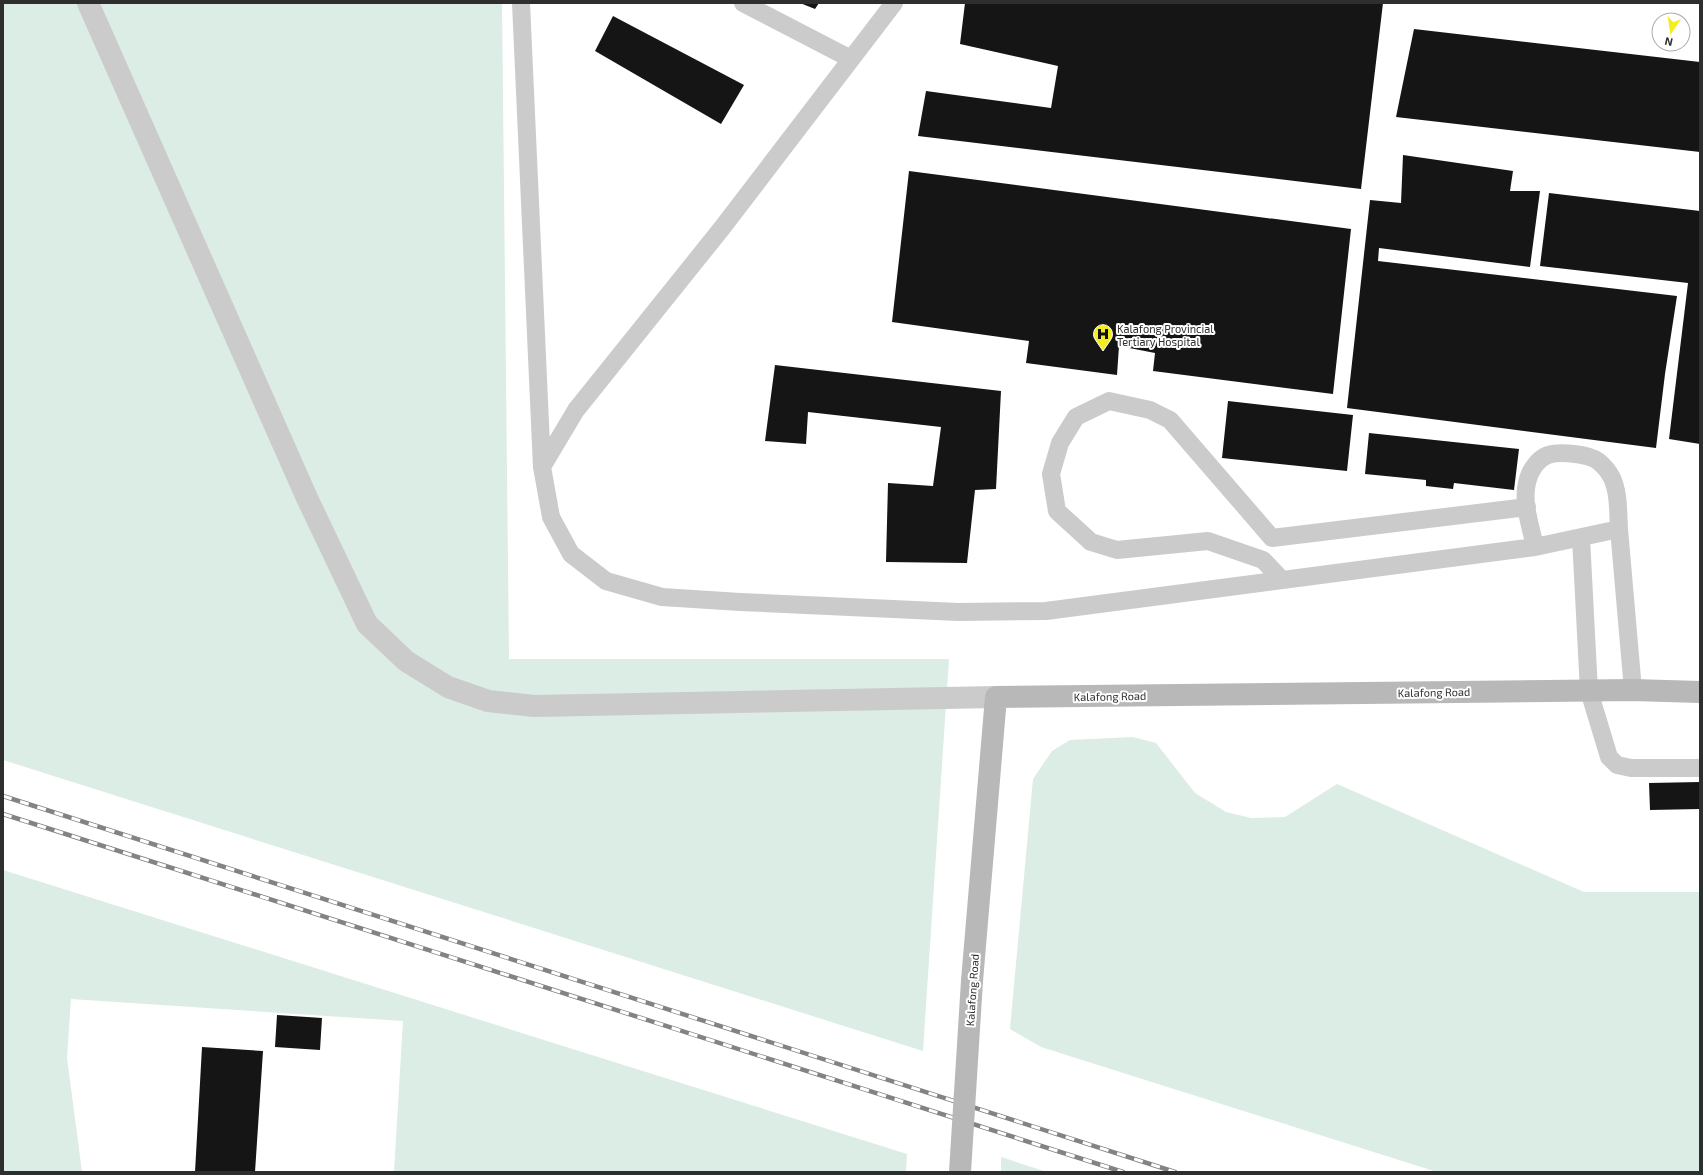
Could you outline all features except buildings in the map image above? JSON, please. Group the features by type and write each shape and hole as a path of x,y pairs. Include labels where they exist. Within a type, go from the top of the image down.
{"street":[{"path":"88,3 307,498 363,617 367,624 406,662 448,687 488,701 534,706 996,697"},
{"name":"Kalafong Road","path":"960,1172 972,981 996,697 1633,690 1700,692"}],"lane":[{"path":"521,3 542,467 551,517 571,554 606,581 662,597 958,612 1046,612 1535,547 1619,529"},
{"path":"743,3 851,59"},
{"path":"542,467 576,410 722,228 894,3"},
{"path":"1272,538 1170,420 1150,410 1109,401 1076,417 1060,443 1051,474 1057,511 1091,542 1117,550 1208,541 1263,560 1282,580"},
{"path":"1535,547 1527,507 1526,484 1535,465 1547,455 1563,453 1590,457 1598,461 1612,478 1616,493 1633,690"},
{"path":"1272,538 1527,507"},
{"path":"1263,560 1272,538"},
{"path":"1581,538 1589,691 1609,757 1617,765 1631,768 1700,768"}],"shaded area":[{"path":"3,3 502,3 509,659 949,659 923,1051 3,760"},
{"path":"1133,737 1156,743 1195,793 1226,812 1251,818 1285,817 1337,784 1584,892 1700,892 1700,1172 1437,1172 1041,1047 1010,1029 1033,779 1052,751 1070,740"},
{"path":"3,870 907,1154 906,1172 394,1172 403,1021 71,999 67,1058 82,1172 3,1172"},
{"path":"1001,1157 1047,1172 1001,1172"}],"railway":[{"path":"3,796 1175,1172"},
{"path":"3,814 1123,1172"}],"place":[{"name":"Kalafong Provincial Tertiary Hospital","path":"1103,351"}]}
